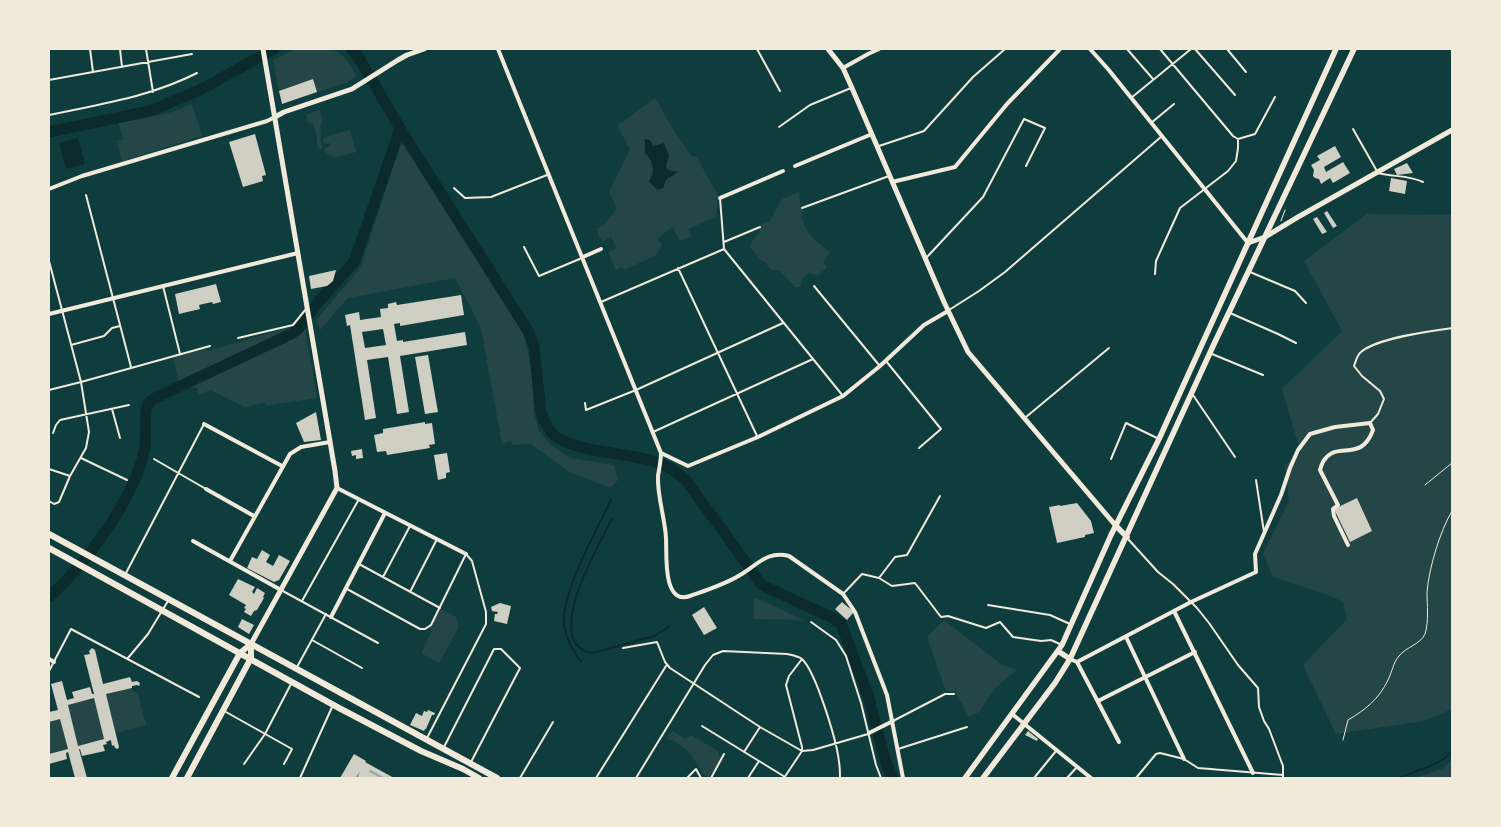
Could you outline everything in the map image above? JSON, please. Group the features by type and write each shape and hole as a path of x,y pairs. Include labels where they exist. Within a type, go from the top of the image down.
{"main road":[{"path":"965,778 1062,645 1116,526 1159,439 1336,49"},
{"path":"983,778 1070,659 1248,272 1354,49"},
{"path":"1116,526 1127,537"},
{"path":"49,534 497,778"},
{"path":"49,548 333,705 421,751 479,778"},
{"path":"172,778 240,652 251,644"},
{"path":"186,778 250,658 251,644"},
{"path":"1058,651 1070,659"}],"street":[{"path":"251,644 337,488 264,49"},
{"path":"49,189 82,176 267,121 284,112 358,86 407,54 424,49"},
{"path":"498,49 661,455 658,478 666,539 667,576 674,592 685,598 740,575 754,564 771,555 780,554 789,556 843,594 855,612 887,694 903,778"},
{"path":"828,49 843,68 925,259 968,352 1116,526"},
{"path":"843,68 880,49"},
{"path":"892,182 956,167 1007,104 1060,49"},
{"path":"1090,49 1248,243 1265,237 1452,130"},
{"path":"795,166 872,134"},
{"path":"720,198 783,171"},
{"path":"583,257 601,249"},
{"path":"49,314 298,253"},
{"path":"661,455 688,466 758,437 842,396 886,361 924,325 948,311"},
{"path":"1077,662 1191,602 1256,572 1255,554 1282,495 1290,468 1298,450 1310,434 1335,426 1370,423 1373,430 1370,440 1362,447 1352,451 1335,452 1325,458 1320,470 1338,505 1333,509 1334,516 1348,545"},
{"path":"204,424 282,466"},
{"path":"230,561 282,466 294,450 330,442"},
{"path":"337,488 466,554"},
{"path":"206,489 254,516"},
{"path":"331,617 385,513"},
{"path":"193,540 281,590"},
{"path":"1174,611 1253,772"},
{"path":"1126,636 1184,759"},
{"path":"1098,701 1195,652"},
{"path":"49,659 54,662"},
{"path":"1070,659 1077,662 1118,742"},
{"path":"1012,714 1091,778"},
{"path":"869,733 893,721"}],"lane":[{"path":"90,49 93,72"},
{"path":"120,49 122,67"},
{"path":"146,49 153,92"},
{"path":"756,49 780,91"},
{"path":"877,146 924,131 973,77 1005,49"},
{"path":"1127,49 1153,80"},
{"path":"1160,49 1232,136 1238,139 1255,134 1275,97"},
{"path":"1131,98 1191,49"},
{"path":"1195,49 1235,95"},
{"path":"1228,49 1246,72"},
{"path":"49,76 49,80 192,54"},
{"path":"49,115 153,92 197,73"},
{"path":"779,127 810,105 852,88"},
{"path":"1151,123 1174,104"},
{"path":"925,259 983,197 1024,119 1044,128 1026,166"},
{"path":"1352,129 1378,173 1389,176 1409,177 1423,182"},
{"path":"948,311 1004,272 1162,136"},
{"path":"1155,274 1156,261 1180,208 1228,171 1236,161 1238,139"},
{"path":"454,188 465,198 491,197 549,174"},
{"path":"802,208 890,175"},
{"path":"86,196 131,368"},
{"path":"720,198 724,249 842,396"},
{"path":"724,242 760,227"},
{"path":"524,246 539,276 583,257"},
{"path":"601,302 724,249"},
{"path":"49,261 80,382 89,432 86,448 70,476 59,502 54,504 49,501"},
{"path":"678,268 758,437"},
{"path":"1248,272 1295,291 1306,303"},
{"path":"163,286 180,354"},
{"path":"814,286 880,366"},
{"path":"238,338 293,325 307,307"},
{"path":"1229,313 1296,343"},
{"path":"585,403 586,410 636,390 783,323"},
{"path":"71,345 104,336 112,328 120,326"},
{"path":"1370,423 1378,414 1384,399 1380,391 1362,376 1354,366 1359,353 1371,345 1389,340 1412,334 1452,328"},
{"path":"49,390 210,346"},
{"path":"1024,419 1109,348"},
{"path":"1210,354 1263,375"},
{"path":"653,432 812,359"},
{"path":"886,361 941,429 919,448"},
{"path":"1192,393 1235,457"},
{"path":"53,433 60,420 129,405"},
{"path":"112,409 120,438"},
{"path":"1110,459 1126,423 1159,439"},
{"path":"124,576 204,424"},
{"path":"81,458 127,480"},
{"path":"154,459 206,489"},
{"path":"49,469 70,476"},
{"path":"1256,480 1264,535"},
{"path":"879,578 895,557 907,555 940,496"},
{"path":"302,601 359,500"},
{"path":"383,577 410,526"},
{"path":"1127,537 1158,572 1173,584 1210,623 1230,655 1258,688 1259,707 1283,766 1283,778"},
{"path":"410,592 437,539"},
{"path":"346,589 420,629 425,629 431,625 466,554 472,561 486,612 486,624 426,740"},
{"path":"359,564 440,608"},
{"path":"843,594 862,574 879,578 892,586 915,583 941,617 948,616 986,628 1000,622 1013,637 1041,641 1051,640 1062,645"},
{"path":"281,590 378,643"},
{"path":"128,658 148,634 168,600"},
{"path":"988,606 1050,615 1072,625"},
{"path":"296,668 326,614"},
{"path":"811,622 836,640 846,656 855,680 881,778"},
{"path":"49,671 71,629 199,697"},
{"path":"312,640 362,668"},
{"path":"623,648 657,642 667,665 760,727 802,751 813,750 869,733"},
{"path":"443,749 494,649 501,649 520,668 470,764"},
{"path":"636,778 705,665 713,655 723,651 787,654 802,659 816,681 835,744 840,778"},
{"path":"702,726 784,778 802,751 802,739 786,685 789,676 802,659"},
{"path":"596,778 667,665"},
{"path":"244,764 265,734 292,681"},
{"path":"893,721 945,694 954,694"},
{"path":"300,778 333,705"},
{"path":"223,710 292,749 284,764"},
{"path":"520,778 553,722"},
{"path":"744,752 760,727"},
{"path":"898,749 967,727"},
{"path":"1034,778 1056,750"},
{"path":"1136,778 1156,754 1160,753 1184,759 1198,768 1283,775"},
{"path":"711,778 724,754"},
{"path":"748,778 759,761"},
{"path":"1068,778 1077,767"},
{"path":"687,778 696,768 701,778"}],"path":[{"path":"1425,484 1452,464"},
{"path":"1343,740 1348,720 1363,711 1377,698 1388,680 1398,657 1424,636 1427,620 1427,590 1435,550 1452,511"}],"shaded area":[{"path":"295,49 332,50 344,57 357,76 346,83 317,92 313,80 279,91 273,60"},
{"path":"655,98 692,157 696,156 718,195 716,217 688,229 692,237 680,241 673,227 658,238 662,245 656,255 624,270 622,267 616,270 608,252 617,248 611,237 602,242 596,229 605,224 617,208 609,192 630,149 617,126"},
{"path":"192,104 202,136 122,161 116,141 124,139 118,123 173,112"},
{"path":"320,110 323,122 320,129 320,141 323,146 321,150 317,147 317,137 313,124 308,123 306,115"},
{"path":"350,130 356,152 334,158 325,152 325,148 331,146 330,143 325,144 323,142 325,137"},
{"path":"78,138 85,164 66,169 59,143"},
{"path":"645,139 650,140 653,146 664,143 669,155 666,166 668,170 678,172 666,180 663,188 657,190 649,181 653,166 645,153"},
{"path":"404,144 522,327 531,365 534,413 539,431 550,444 570,458 614,465 618,480 611,488 569,472 531,444 512,445 511,441 502,444 481,328 455,278 348,298 320,330 316,320 361,265 400,146"},
{"path":"799,192 803,211 801,213 802,220 805,226 815,240 830,252 823,263 827,267 818,276 810,273 802,279 801,287 795,287 780,271 770,269 750,247 759,233 761,224 770,221 782,199"},
{"path":"1367,214 1452,215 1452,709 1424,721 1336,734 1303,665 1347,619 1343,602 1331,596 1273,577 1263,554 1289,501 1285,465 1301,454 1282,389 1342,331 1304,261"},
{"path":"294,326 291,330 265,343 268,348 296,335 305,327 317,398 268,406 263,403 245,407 211,390 199,394 197,388 189,388 179,384 173,357 207,349 208,351"},
{"path":"754,597 758,599 804,620 754,619"},
{"path":"441,609 456,617 459,627 439,663 421,653 432,631 429,629"},
{"path":"944,620 1002,665 1017,670 996,687 979,712 969,717 955,692 946,691 927,637"},
{"path":"130,688 138,695 146,725 116,733 106,694"},
{"path":"94,698 104,739 78,746 68,705"},
{"path":"60,719 68,749 49,754 49,722"},
{"path":"672,730 685,739 691,735 718,751 720,759 710,776 704,775 694,759 681,745 669,740 667,737"},
{"path":"1452,759 1452,778 1415,778 1444,768"}],"building":[{"path":"313,79 317,92 282,104 279,91"},
{"path":"255,134 266,175 262,176 263,181 243,187 229,142"},
{"path":"1335,146 1341,157 1324,167 1326,172 1343,162 1350,173 1333,183 1330,178 1321,184 1319,179 1313,176 1314,170 1311,165 1320,160 1317,156"},
{"path":"1407,163 1413,173 1397,175 1394,169"},
{"path":"1391,178 1407,181 1405,194 1389,191"},
{"path":"1327,211 1337,226 1333,228 1324,213"},
{"path":"1317,217 1327,232 1322,234 1313,219"},
{"path":"336,270 333,281 327,286 311,289 309,276"},
{"path":"216,284 221,302 199,305 200,309 179,314 175,294"},
{"path":"461,295 464,315 400,326 400,323 394,324 397,341 403,340 403,342 465,332 467,345 400,356 409,412 397,414 388,357 367,360 376,418 365,420 350,325 347,326 345,315 359,312 360,320 381,317 380,309 388,308 388,304 396,302 397,305","holes":["383,329 386,345 365,348 362,332"]},
{"path":"428,355 438,412 425,414 415,357"},
{"path":"316,412 321,440 304,442 296,423"},
{"path":"425,422 425,424 432,423 435,444 429,445 430,448 387,455 386,451 377,452 374,435 383,433 383,429"},
{"path":"362,449 363,458 356,459 356,455 352,456 351,451"},
{"path":"447,453 450,472 446,473 446,478 438,480 434,455"},
{"path":"1357,498 1372,531 1350,542 1334,509"},
{"path":"1077,503 1091,521 1094,533 1085,535 1085,537 1057,543 1049,507"},
{"path":"262,550 270,555 266,562 273,566 279,555 290,561 279,580 274,582 247,568 252,557 257,559"},
{"path":"238,579 255,587 252,592 254,594 257,588 265,593 257,610 251,616 244,612 246,605 229,595"},
{"path":"842,602 854,612 847,620 835,609"},
{"path":"500,603 511,606 507,624 494,621 495,614 498,612 492,611 491,607"},
{"path":"704,607 717,628 704,635 692,615"},
{"path":"242,619 254,625 249,634 238,627"},
{"path":"92,648 95,650 103,684 130,677 132,682 137,681 140,683 139,686 132,686 132,688 106,694 119,747 118,749 114,745 112,746 111,740 103,745 105,751 82,756 79,749 87,778 75,778 68,752 66,753 67,759 49,764 49,754 68,749 60,719 49,722 49,712 58,710 51,684 62,681 67,700 74,698 72,692 90,687 92,694 94,694 84,655 90,654 89,651","holes":["94,698 104,739 78,746 68,705"]},
{"path":"428,710 435,713 432,715 424,731 410,725 416,713 422,716 424,711 427,712"},
{"path":"1028,731 1038,739 1037,741 1025,735"},
{"path":"354,754 394,778 357,778 360,771 356,778 340,778"}],"waterway":[{"path":"49,132 150,111 200,90 274,49"},
{"path":"351,49 359,58 404,135 528,331 534,346 541,413 550,431 565,442 577,446 653,461 674,471 686,480 761,584 833,618 841,624 868,695 886,763 893,778"},
{"path":"49,597 78,567 92,549 119,510 130,490 144,452 148,404 153,399 291,334 298,329 319,301 354,262 400,129"},
{"path":"581,662 566,634 564,623 565,610 574,578 611,500"},
{"path":"612,519 586,570 572,613 572,632 578,646 593,653 654,636 670,626"},
{"path":"1399,778 1434,764 1452,751"}],"railway":[{"path":"370,771 383,778"}]}
